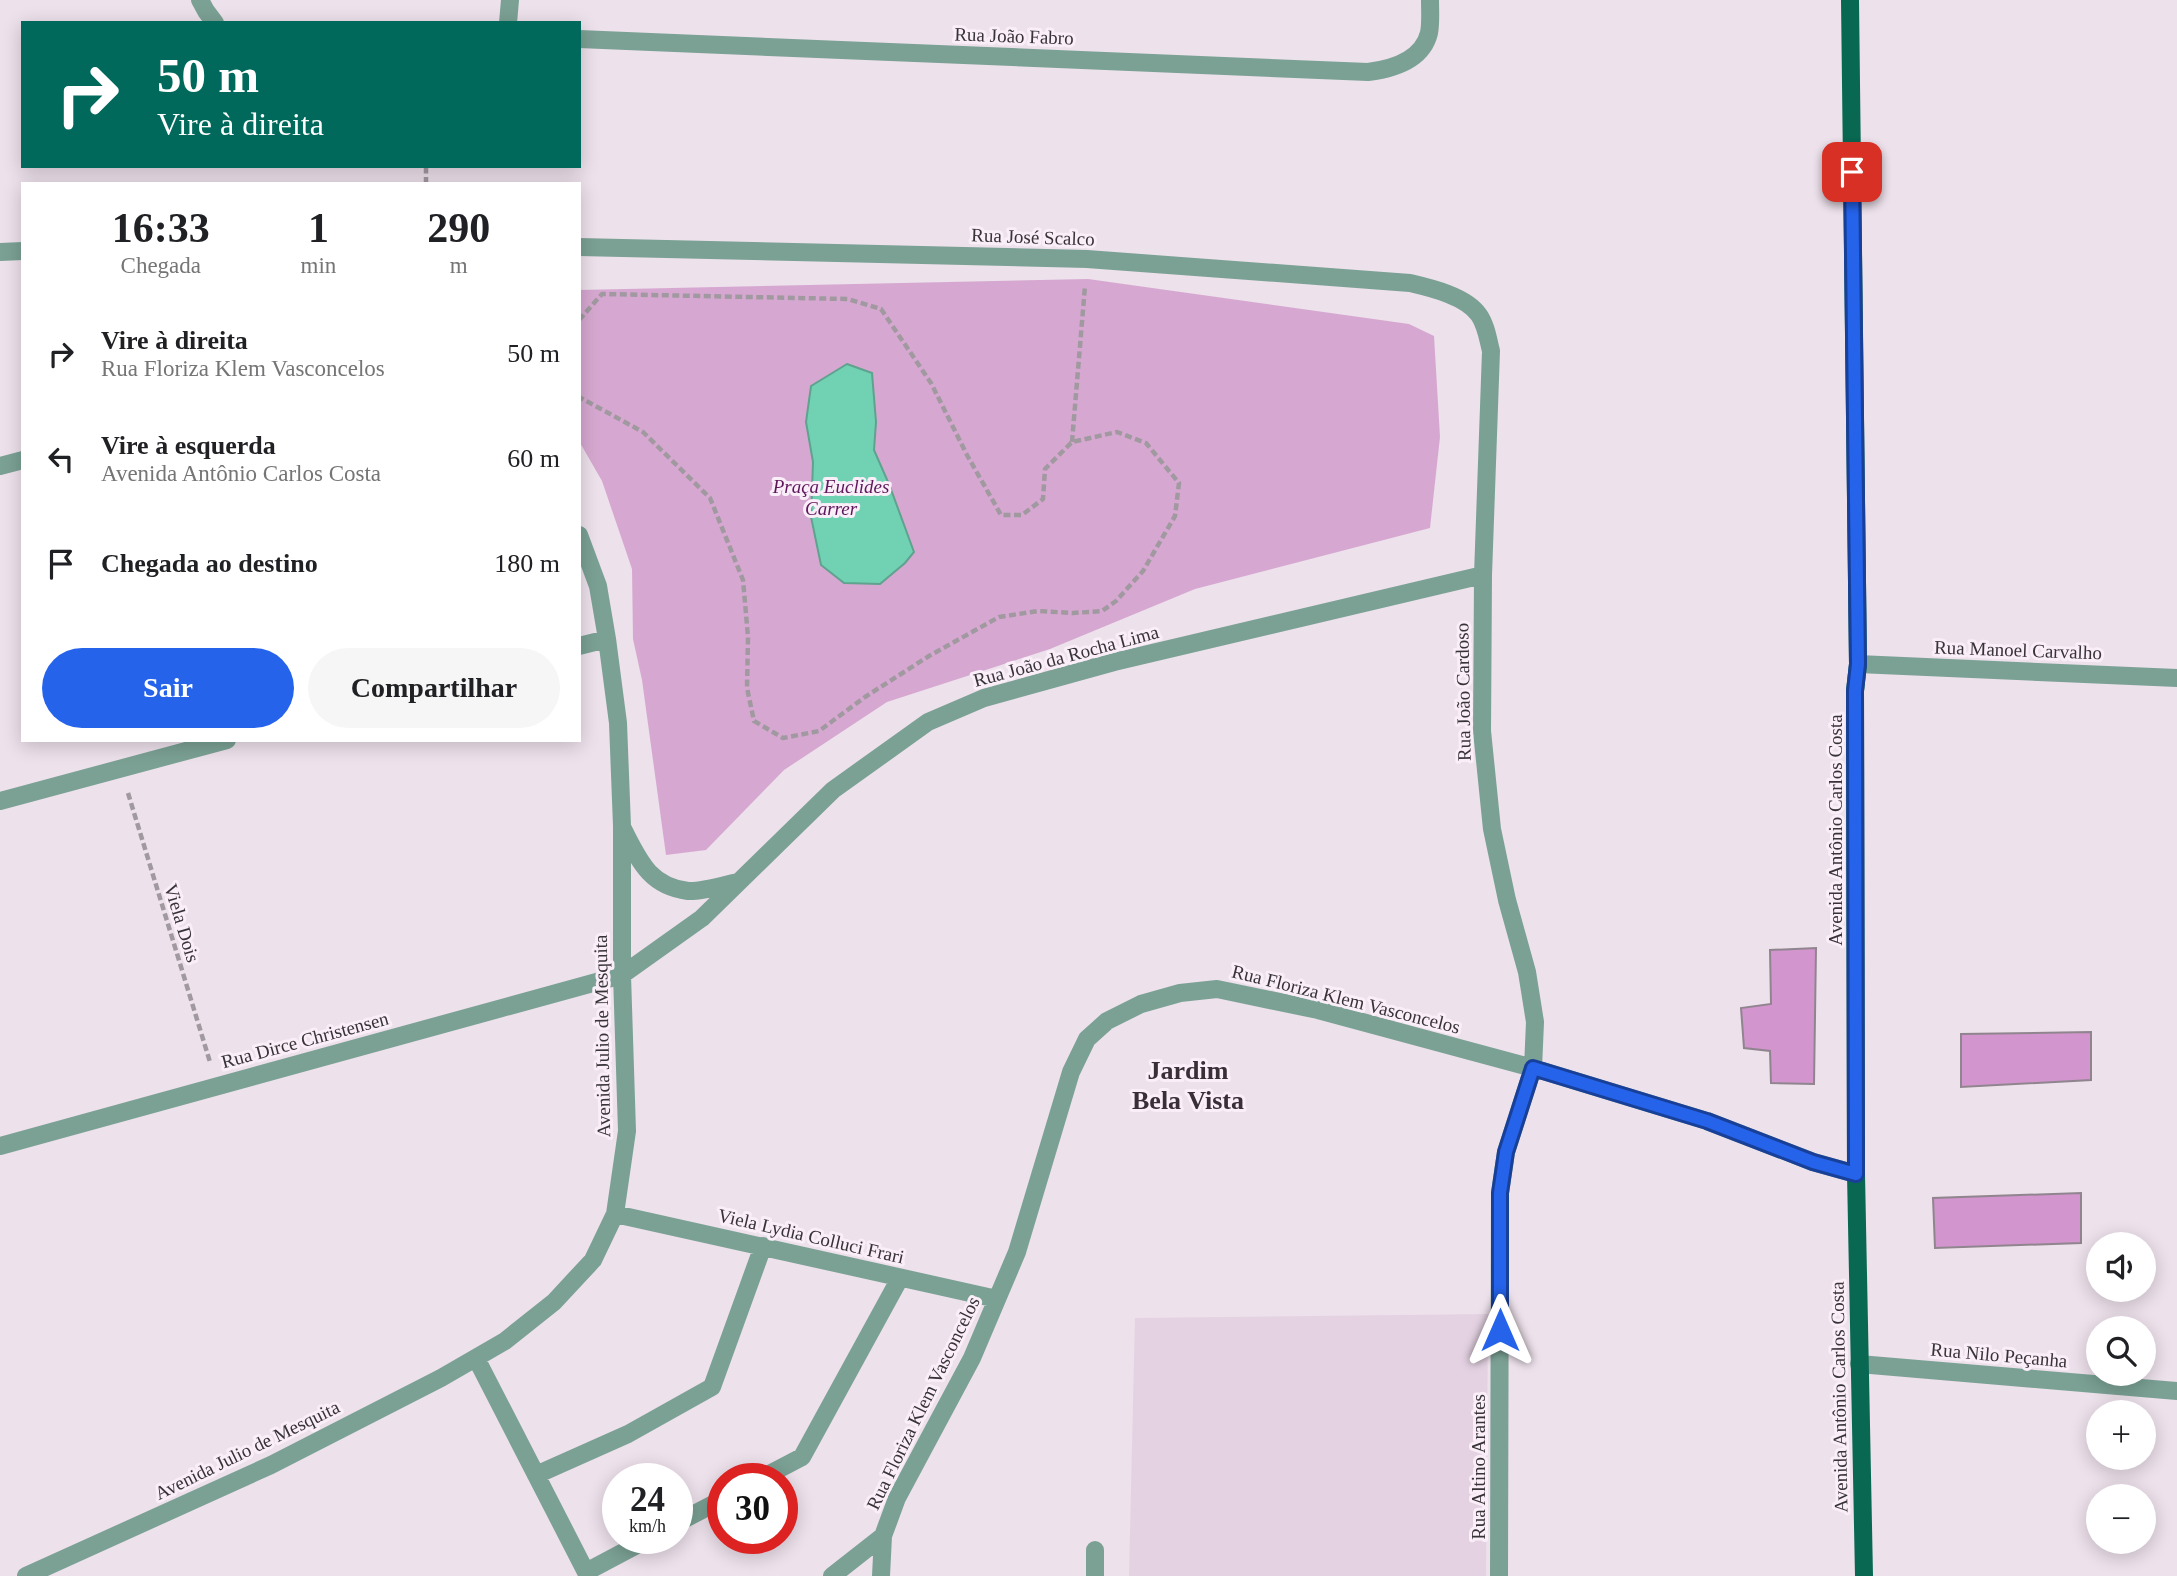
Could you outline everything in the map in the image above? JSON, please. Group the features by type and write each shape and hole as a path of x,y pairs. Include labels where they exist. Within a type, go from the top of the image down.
{"main road":[{"name":"Avenida Antônio Carlos Costa","path":"1850,0 1858,664 1855,691 1856,1174 1864,1576"}],"street":[{"path":"200,0 214,21"},
{"path":"508,21 510,0"},
{"name":"Rua João Fabro","path":"581,39 1368,72 1402,64 1424,46 1429,32 1430,0"},
{"name":"Rua José Scalco","path":"581,247 1087,259 1410,284 1436,289 1460,300 1478,313"},
{"path":"0,252 21,251"},
{"name":"Rua João Cardoso","path":"1478,313 1487,331 1491,351 1483,575 1482,731 1492,830 1507,900 1527,972 1535,1022 1533,1068"},
{"path":"0,466 21,461"},
{"name":"Avenida Julio de Mesquita","path":"26,1576 271,1465 441,1378 505,1341 554,1302 593,1260 615,1214 626,1131 622,826 618,723 607,639 598,586 581,540"},
{"name":"Rua João da Rocha Lima","path":"622,975 702,918 833,790 928,722 984,698 1114,662 1483,575"},
{"path":"581,646 607,639"},
{"name":"Rua Manoel Carvalho","path":"1858,664 2177,678"},
{"path":"0,801 219,742"},
{"path":"622,826 640,863 658,882 690,891 738,882"},
{"name":"Rua Dirce Christensen","path":"0,1146 622,975"},
{"name":"Rua Floriza Klem Vasconcelos","path":"832,1576 883,1536 897,1498 972,1359 1017,1252 1071,1072 1087,1039 1107,1021 1141,1004 1180,993 1217,989 1318,1010 1533,1068 1707,1121 1813,1162 1856,1174"},
{"name":"Rua Altino Arantes","path":"1499,1576 1500,1193 1506,1152 1533,1068"},
{"name":"Viela Lydia Colluci Frari","path":"615,1214 997,1299"},
{"path":"536,1475 628,1434 712,1387 763,1247"},
{"path":"791,1463 802,1457 900,1278"},
{"path":"476,1358 587,1574 622,1554"},
{"name":"Rua Nilo Peçanha","path":"1859,1364 2177,1391"},
{"path":"881,1576 883,1536"},
{"path":"1095,1550 1096,1576"}],"path":[{"path":"1072,442 1087,259"},
{"path":"581,318 602,295 848,299 881,309 930,383 1001,515 1022,515 1043,499 1045,469 1072,442 1116,432 1146,443 1179,483 1175,516 1143,570 1116,601 1102,611 1038,611 999,617 929,656 865,697 819,731 783,738 754,721 747,688 748,637 743,580 710,498 643,432 581,398"},
{"name":"Viela Dois","path":"121,768 217,1086"}],"shaded area":[{"path":"847,364 872,373 876,422 874,450 914,552 880,584 844,583 821,565 811,517 813,462 806,422 811,386"},
{"path":"1488,1314 1486,1576 1129,1576 1135,1318"}],"green space":[{"name":"Praça Euclides Carrer","path":"1088,279 1409,324 1434,336 1440,437 1430,528 1195,589 1050,649 887,702 784,770 706,850 666,855 642,680 633,639 632,569 602,481 581,444 581,290"}],"building":[{"path":"1816,948 1814,1084 1771,1083 1770,1051 1744,1048 1741,1008 1771,1004 1770,950"},
{"path":"2091,1032 2091,1080 1961,1087 1961,1034"},
{"path":"2081,1193 2081,1243 1935,1248 1933,1198"}],"district":[{"name":"Jardim Bela Vista","path":"1188,1085"}],"route":[{"path":"1500,1330 1500,1193 1506,1152 1533,1068 1707,1121 1813,1162 1856,1174 1855,691 1858,664 1852,172"}]}
